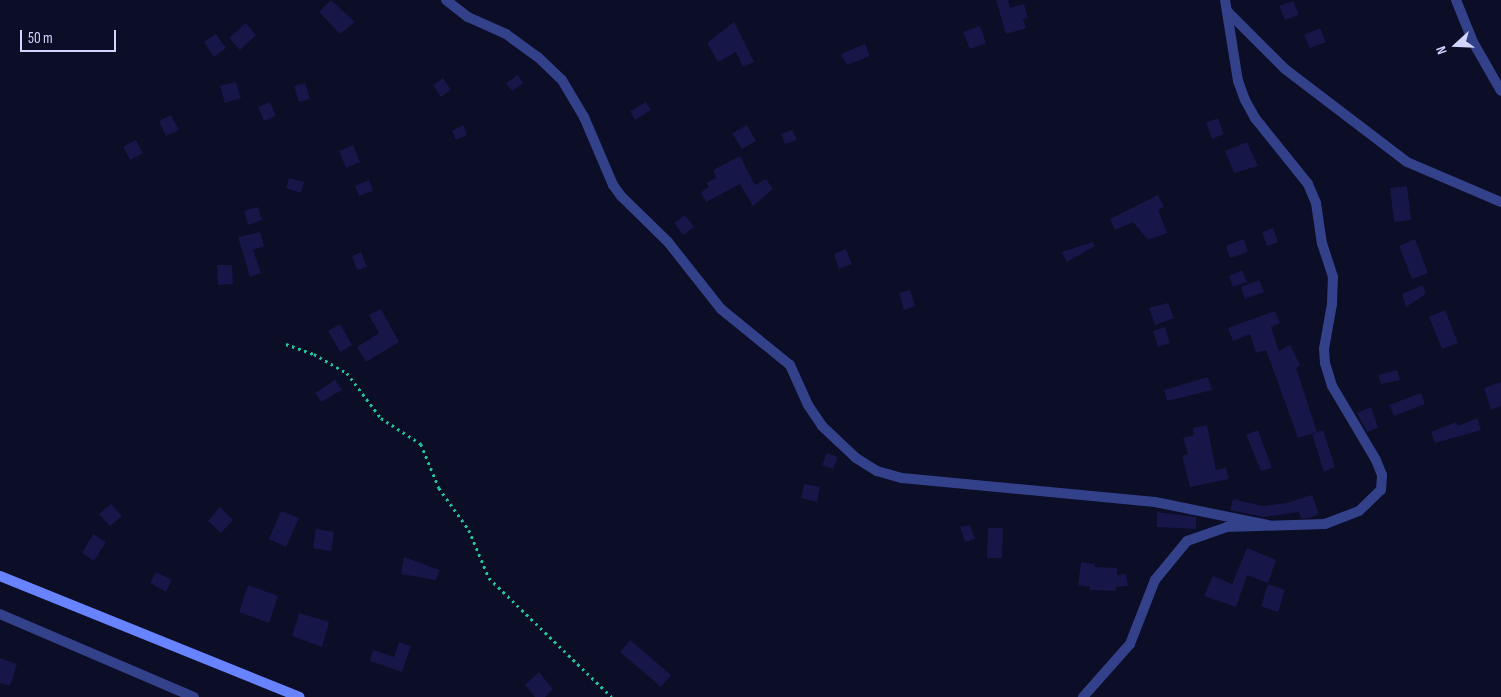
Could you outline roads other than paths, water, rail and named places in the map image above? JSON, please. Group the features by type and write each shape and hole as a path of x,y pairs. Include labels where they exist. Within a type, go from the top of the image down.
{"main road":[{"path":"0,576 300,697"}],"street":[{"path":"446,0 468,16 506,34 538,57 562,80 584,117 613,185 621,196 668,242 721,309 790,365 808,405 822,426 856,458 877,471 902,478 1155,502 1268,524"},
{"path":"1083,697 1130,644 1155,580 1187,541 1227,527 1268,524 1325,524 1360,511 1381,490 1382,475 1332,386 1325,363 1324,348 1332,304 1333,277 1322,244 1316,203 1308,184 1255,118 1246,100 1238,81 1225,0"},
{"path":"1456,0 1473,42 1501,91"},
{"path":"1227,11 1285,69 1408,162 1501,202"},
{"path":"0,614 194,697"}]}
